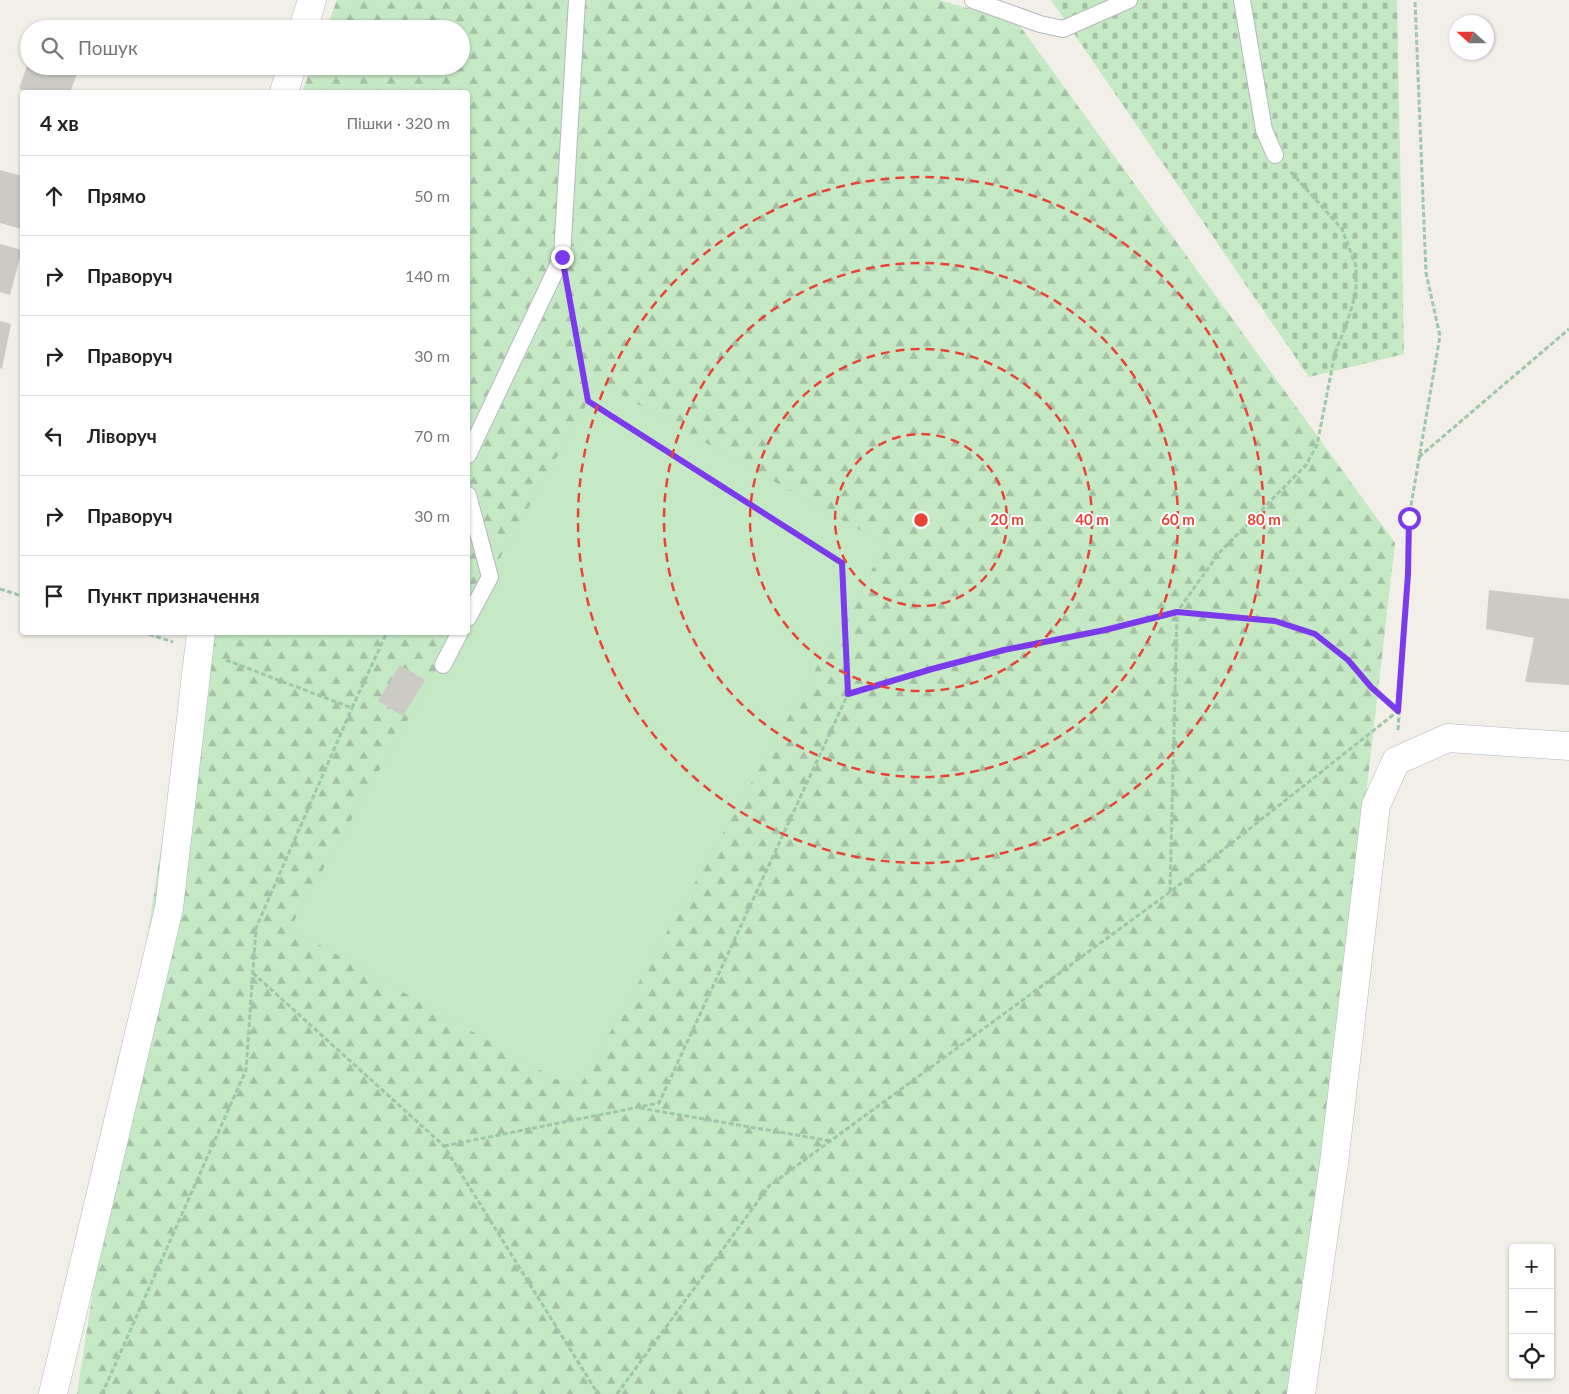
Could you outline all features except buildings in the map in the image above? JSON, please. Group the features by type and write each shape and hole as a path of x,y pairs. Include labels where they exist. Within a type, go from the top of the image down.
{"street":[{"path":"306,20 312,0"},
{"path":"285,90 289,75"},
{"path":"53,1394 169,908 200,641"},
{"path":"1301,1394 1334,1163 1376,805 1396,761 1448,738 1569,746"}],"lane":[{"path":"470,451 562,257 577,0"},
{"path":"973,0 1040,24 1063,29 1129,0"},
{"path":"1242,0 1264,130 1275,155"},
{"path":"470,502 490,577 470,614"},
{"path":"443,665 458,635"}],"path":[{"path":"1396,761 1408,574 1409,518 1440,336 1426,274 1415,0"},
{"path":"1170,892 1177,612 1219,553 1306,465 1317,445 1335,353 1348,320 1356,292 1356,266 1342,230 1275,155"},
{"path":"444,1146 659,1103 848,694 842,563 588,401 562,257"},
{"path":"1419,458 1569,329"},
{"path":"0,589 20,595"},
{"path":"848,694 1004,650 1105,630 1177,612 1275,621 1315,634 1348,660 1371,687 1398,711"},
{"path":"161,635 200,641 352,708"},
{"path":"102,1394 246,1070 256,928 386,635"},
{"path":"617,1394 769,1186 1170,892 1398,711"},
{"path":"253,973 444,1146 598,1394"},
{"path":"637,1108 831,1141"}],"green space":[{"path":"337,0 939,0 1017,22 1395,543 1297,1394 77,1394 194,635 470,635 470,90 303,90 309,75 470,75 470,20 329,20"},
{"path":"1051,0 1397,0 1404,354 1309,377"},
{"path":"599,382 886,545 577,1091 290,928 456,635 470,635 470,611"}],"route":[{"path":"562,257 588,401 842,563 848,694 1004,650 1105,630 1177,612 1275,621 1315,634 1348,660 1371,687 1398,711 1408,574 1409,518"}]}
